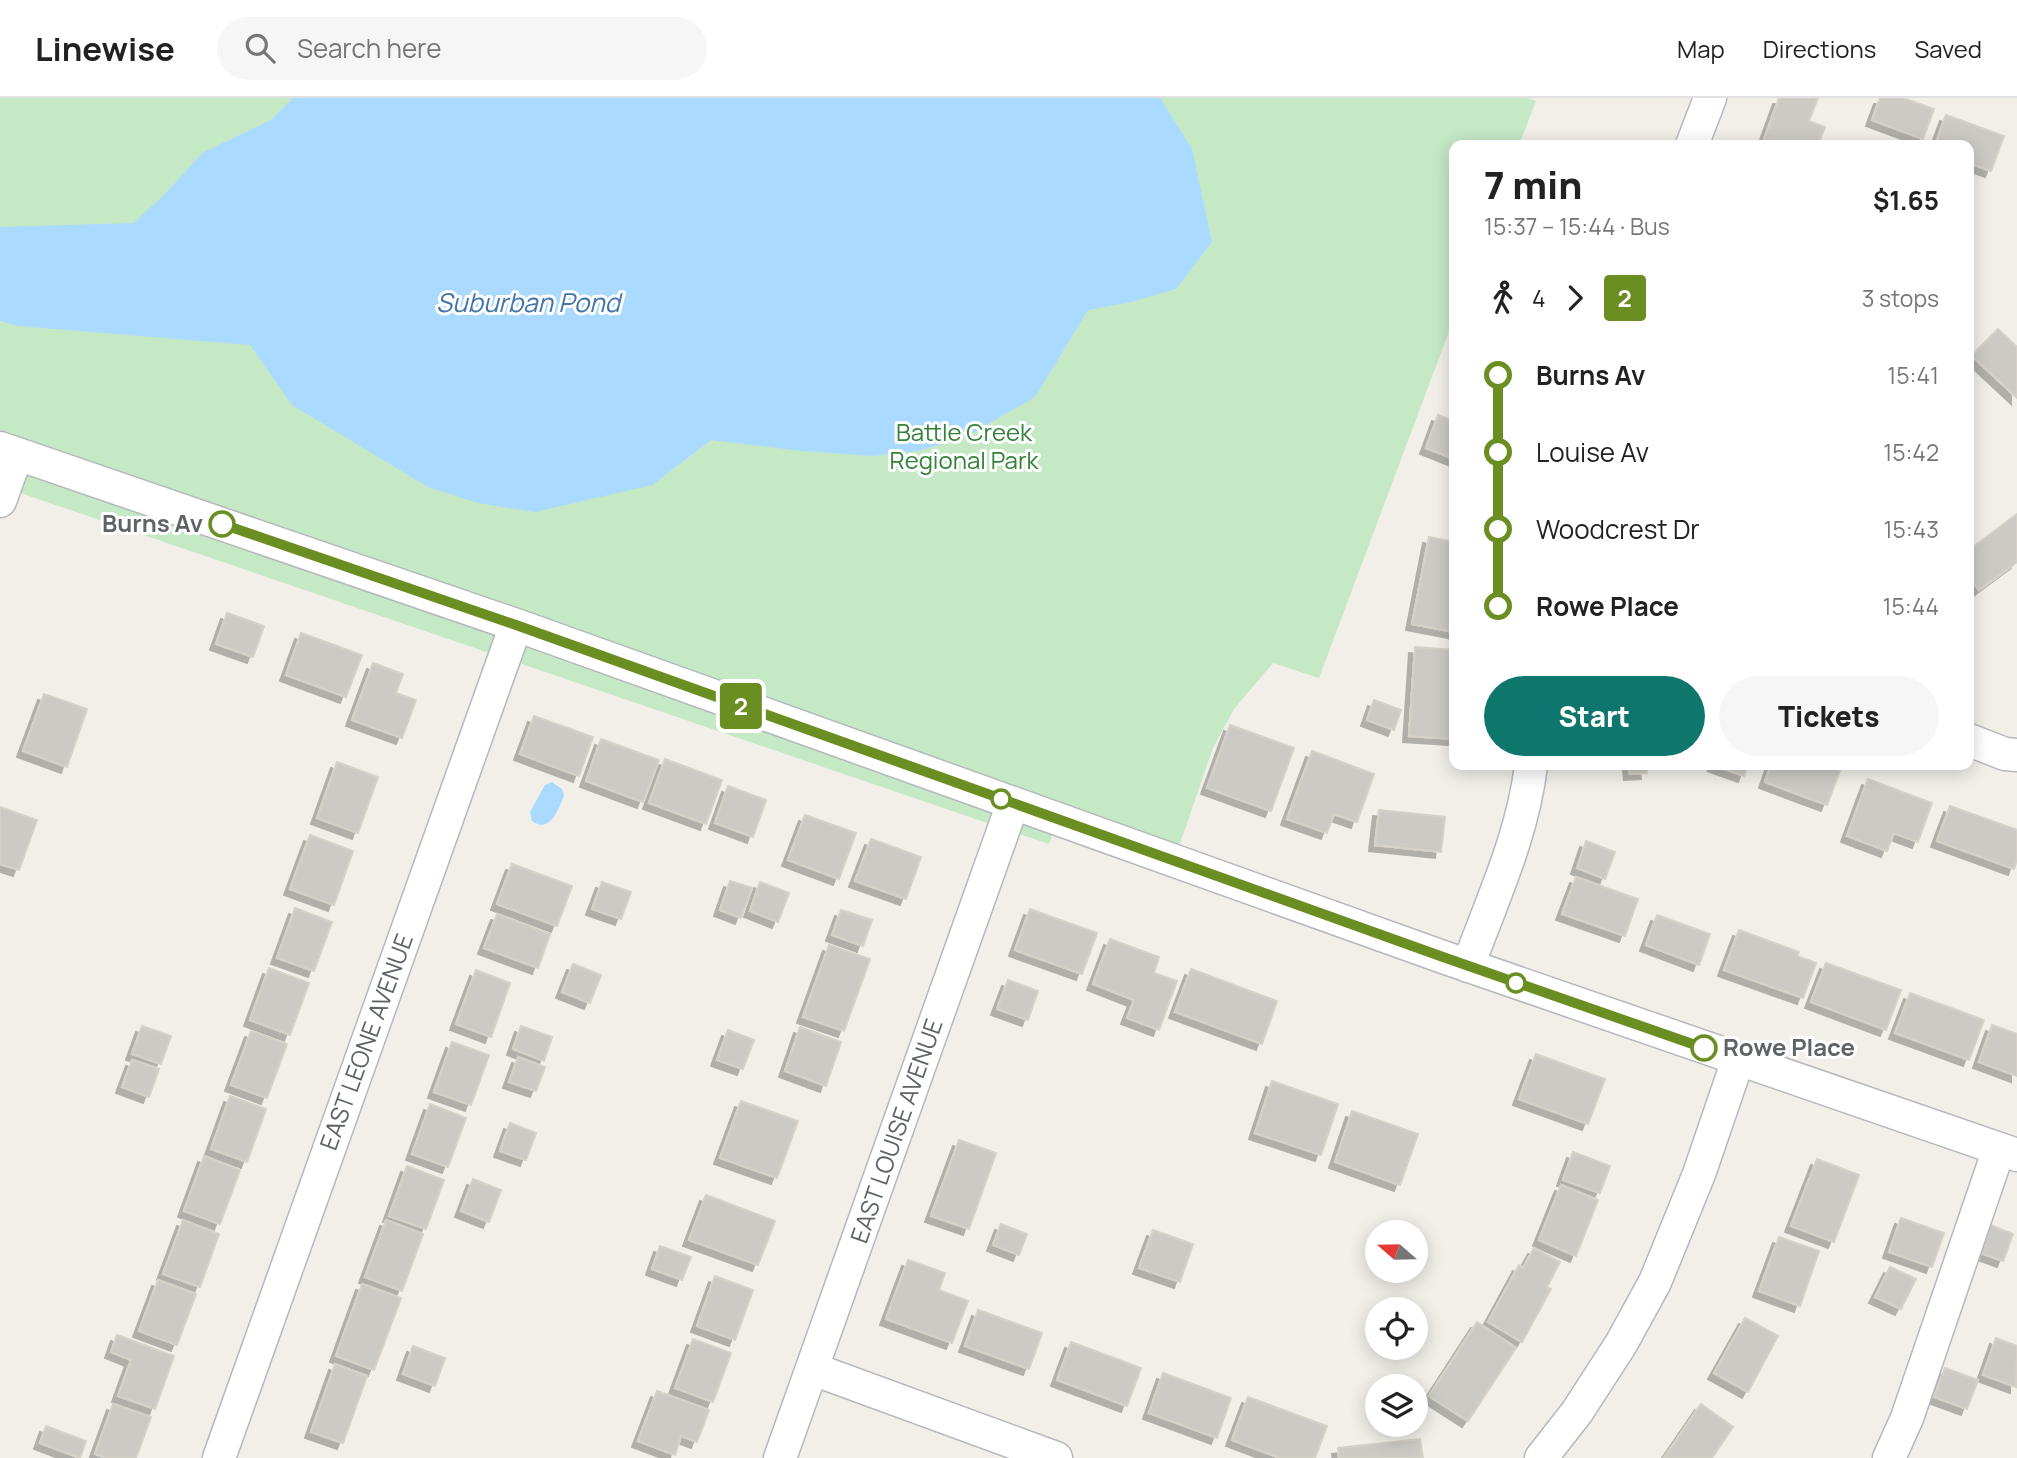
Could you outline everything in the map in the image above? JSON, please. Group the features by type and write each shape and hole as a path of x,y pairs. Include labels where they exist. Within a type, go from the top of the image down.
{"street":[{"path":"1694,140 1710,98"},
{"path":"0,500 8,451 516,625 1468,966 2008,1152 1907,1418 1889,1458"},
{"name":"EAST LEONE AVENUE","path":"219,1458 516,625"},
{"path":"1974,742 2005,754 2017,755"},
{"path":"1468,966 1516,837 1530,770"},
{"name":"EAST LOUISE AVENUE","path":"780,1458 1013,803"},
{"path":"1541,1458 1577,1412 1621,1345 1655,1282 1699,1174 1738,1060"},
{"path":"813,1369 1056,1458"}],"green space":[{"name":"Battle Creek Regional Park","path":"0,98 1528,98 1536,101 1521,140 1449,140 1449,331 1319,678 1273,663 1234,709 1213,748 1176,855 1059,816 1049,844 0,486"}],"water":[{"name":"Suburban Pond","path":"293,98 1160,98 1192,149 1212,242 1176,289 1131,302 1088,310 1035,397 964,438 917,451 873,456 711,440 652,485 535,512 478,503 428,487 292,405 250,345 18,326 0,321 0,227 134,223 202,153 271,120"},
{"path":"552,782 562,789 564,796 552,819 544,825 538,824 532,821 530,812 545,785"}],"building":[{"path":"1779,98 1818,98 1809,121 1825,127 1820,140 1764,140"},
{"path":"1880,98 1903,98 1934,109 1923,139 1872,120"},
{"path":"1946,115 2004,136 1991,171 1974,165 1974,140 1937,140"},
{"path":"1998,329 2017,347 2017,398 1974,358 1974,354"},
{"path":"1438,415 1449,419 1449,457 1426,448"},
{"path":"2017,514 2017,562 1979,590 1974,584 1974,546"},
{"path":"1429,537 1449,541 1449,631 1412,624"},
{"path":"227,613 264,626 253,657 216,644"},
{"path":"301,633 362,655 346,697 286,675"},
{"path":"1415,647 1449,650 1449,739 1409,736"},
{"path":"373,663 403,674 396,693 416,700 402,738 352,720"},
{"path":"44,694 87,709 67,767 23,751"},
{"path":"1374,700 1401,710 1394,730 1367,720"},
{"path":"534,716 593,737 579,776 520,754"},
{"path":"1230,725 1294,748 1271,811 1207,788"},
{"path":"601,739 659,760 643,802 586,781"},
{"path":"1312,751 1374,774 1357,822 1334,814 1327,833 1287,819"},
{"path":"665,759 722,780 706,824 649,803"},
{"path":"337,762 378,777 358,833 317,818"},
{"path":"1630,770 1647,770 1647,773 1630,774"},
{"path":"1727,770 1746,770 1744,776"},
{"path":"1769,770 1840,770 1827,805 1765,782"},
{"path":"1868,779 1932,803 1918,842 1894,833 1887,851 1847,836"},
{"path":"728,786 766,800 753,837 715,823"},
{"path":"1950,806 2017,830 2017,860 2014,869 1937,841"},
{"path":"0,807 37,820 19,870 0,864"},
{"path":"1379,810 1445,817 1441,852 1375,845"},
{"path":"805,815 856,833 839,879 788,860"},
{"path":"310,835 353,851 334,905 290,889"},
{"path":"871,839 921,857 906,899 855,881"},
{"path":"1586,841 1615,852 1605,879 1577,868"},
{"path":"512,864 572,886 557,926 497,904"},
{"path":"1576,877 1638,899 1625,936 1562,914"},
{"path":"730,881 752,888 741,918 720,910"},
{"path":"602,882 631,892 621,919 592,909"},
{"path":"760,882 789,893 778,922 750,911"},
{"path":"295,908 332,922 314,971 277,958"},
{"path":"1030,909 1097,933 1082,974 1015,950"},
{"path":"841,910 872,920 863,946 832,935"},
{"path":"497,914 550,934 538,968 484,948"},
{"path":"1657,915 1710,934 1699,965 1646,945"},
{"path":"1739,930 1799,952 1797,956 1816,963 1803,998 1724,970"},
{"path":"1110,939 1159,957 1154,973 1177,981 1159,1030 1127,1018 1134,1000 1093,984"},
{"path":"829,945 870,959 844,1031 803,1017"},
{"path":"1826,963 1901,990 1886,1030 1811,1002"},
{"path":"573,964 601,975 590,1003 562,992"},
{"path":"269,968 309,983 290,1035 250,1020"},
{"path":"1191,969 1277,1001 1262,1044 1175,1012"},
{"path":"476,970 510,983 491,1037 456,1024"},
{"path":"1008,980 1038,991 1028,1020 997,1009"},
{"path":"1910,993 1984,1020 1969,1060 1895,1033"},
{"path":"1992,1025 2017,1034 2017,1076 1979,1062"},
{"path":"142,1026 171,1036 161,1064 132,1054"},
{"path":"521,1026 552,1037 544,1061 513,1049"},
{"path":"800,1027 841,1042 826,1086 785,1071"},
{"path":"728,1030 754,1040 743,1069 717,1060"},
{"path":"251,1031 287,1044 267,1098 231,1085"},
{"path":"452,1042 489,1055 471,1105 434,1092"},
{"path":"1536,1054 1605,1079 1588,1124 1519,1099"},
{"path":"518,1057 545,1067 536,1091 509,1082"},
{"path":"132,1060 159,1069 149,1097 122,1087"},
{"path":"1272,1081 1338,1104 1321,1155 1255,1133"},
{"path":"230,1096 266,1109 247,1162 211,1149"},
{"path":"741,1101 798,1121 777,1178 720,1158"},
{"path":"430,1104 466,1118 448,1167 412,1154"},
{"path":"1352,1111 1418,1134 1400,1185 1335,1162"},
{"path":"510,1123 536,1133 526,1160 500,1151"},
{"path":"959,1140 996,1153 969,1229 931,1216"},
{"path":"1573,1152 1610,1166 1600,1193 1563,1180"},
{"path":"204,1156 240,1170 220,1224 184,1211"},
{"path":"1817,1159 1859,1175 1834,1242 1791,1226"},
{"path":"407,1166 444,1180 426,1229 389,1216"},
{"path":"473,1179 501,1190 489,1222 461,1211"},
{"path":"1561,1185 1598,1200 1576,1256 1539,1240"},
{"path":"706,1195 775,1221 758,1265 689,1240"},
{"path":"1901,1218 1944,1233 1932,1267 1889,1252"},
{"path":"183,1220 219,1234 200,1287 163,1274"},
{"path":"386,1220 423,1234 402,1291 365,1277"},
{"path":"1985,1223 2013,1234 2003,1261 1975,1251"},
{"path":"1001,1224 1027,1234 1019,1255 993,1245"},
{"path":"1153,1230 1193,1244 1180,1282 1139,1268"},
{"path":"1779,1237 1819,1251 1800,1306 1759,1291"},
{"path":"660,1246 691,1257 682,1280 652,1269"},
{"path":"1534,1248 1560,1262 1547,1287 1551,1289 1522,1342 1488,1322 1519,1265 1523,1268"},
{"path":"908,1260 945,1273 939,1290 968,1301 952,1343 886,1319"},
{"path":"1890,1267 1916,1279 1901,1309 1875,1297"},
{"path":"715,1276 753,1290 735,1340 697,1326"},
{"path":"158,1280 196,1294 177,1345 139,1331"},
{"path":"362,1284 401,1298 374,1370 336,1356"},
{"path":"978,1310 1042,1333 1029,1369 965,1346"},
{"path":"1745,1318 1778,1336 1748,1392 1714,1373"},
{"path":"1477,1322 1516,1348 1468,1421 1429,1396"},
{"path":"117,1335 174,1356 155,1409 118,1396 131,1360 111,1352"},
{"path":"1996,1338 2017,1346 2016,1387 1983,1375"},
{"path":"693,1339 731,1353 713,1402 675,1388"},
{"path":"1071,1342 1141,1368 1127,1406 1057,1380"},
{"path":"413,1346 445,1358 435,1386 403,1374"},
{"path":"335,1364 367,1376 343,1443 311,1432"},
{"path":"1945,1368 1978,1380 1967,1409 1934,1397"},
{"path":"1163,1373 1231,1398 1217,1438 1149,1413"},
{"path":"657,1391 709,1410 697,1442 681,1436 675,1455 638,1441"},
{"path":"1248,1397 1327,1426 1315,1458 1280,1458 1232,1440"},
{"path":"113,1404 151,1417 136,1458 106,1458 95,1454"},
{"path":"1701,1404 1733,1427 1712,1458 1664,1458"},
{"path":"46,1426 86,1441 80,1458 40,1443"},
{"path":"1420,1439 1423,1458 1339,1458 1338,1448"}],"bus line":[{"name":"2","path":"222,524 516,625 1704,1048"}],"place":[{"name":"Burns Av","path":"222,524"},
{"name":"Rowe Place","path":"1704,1048"}]}
